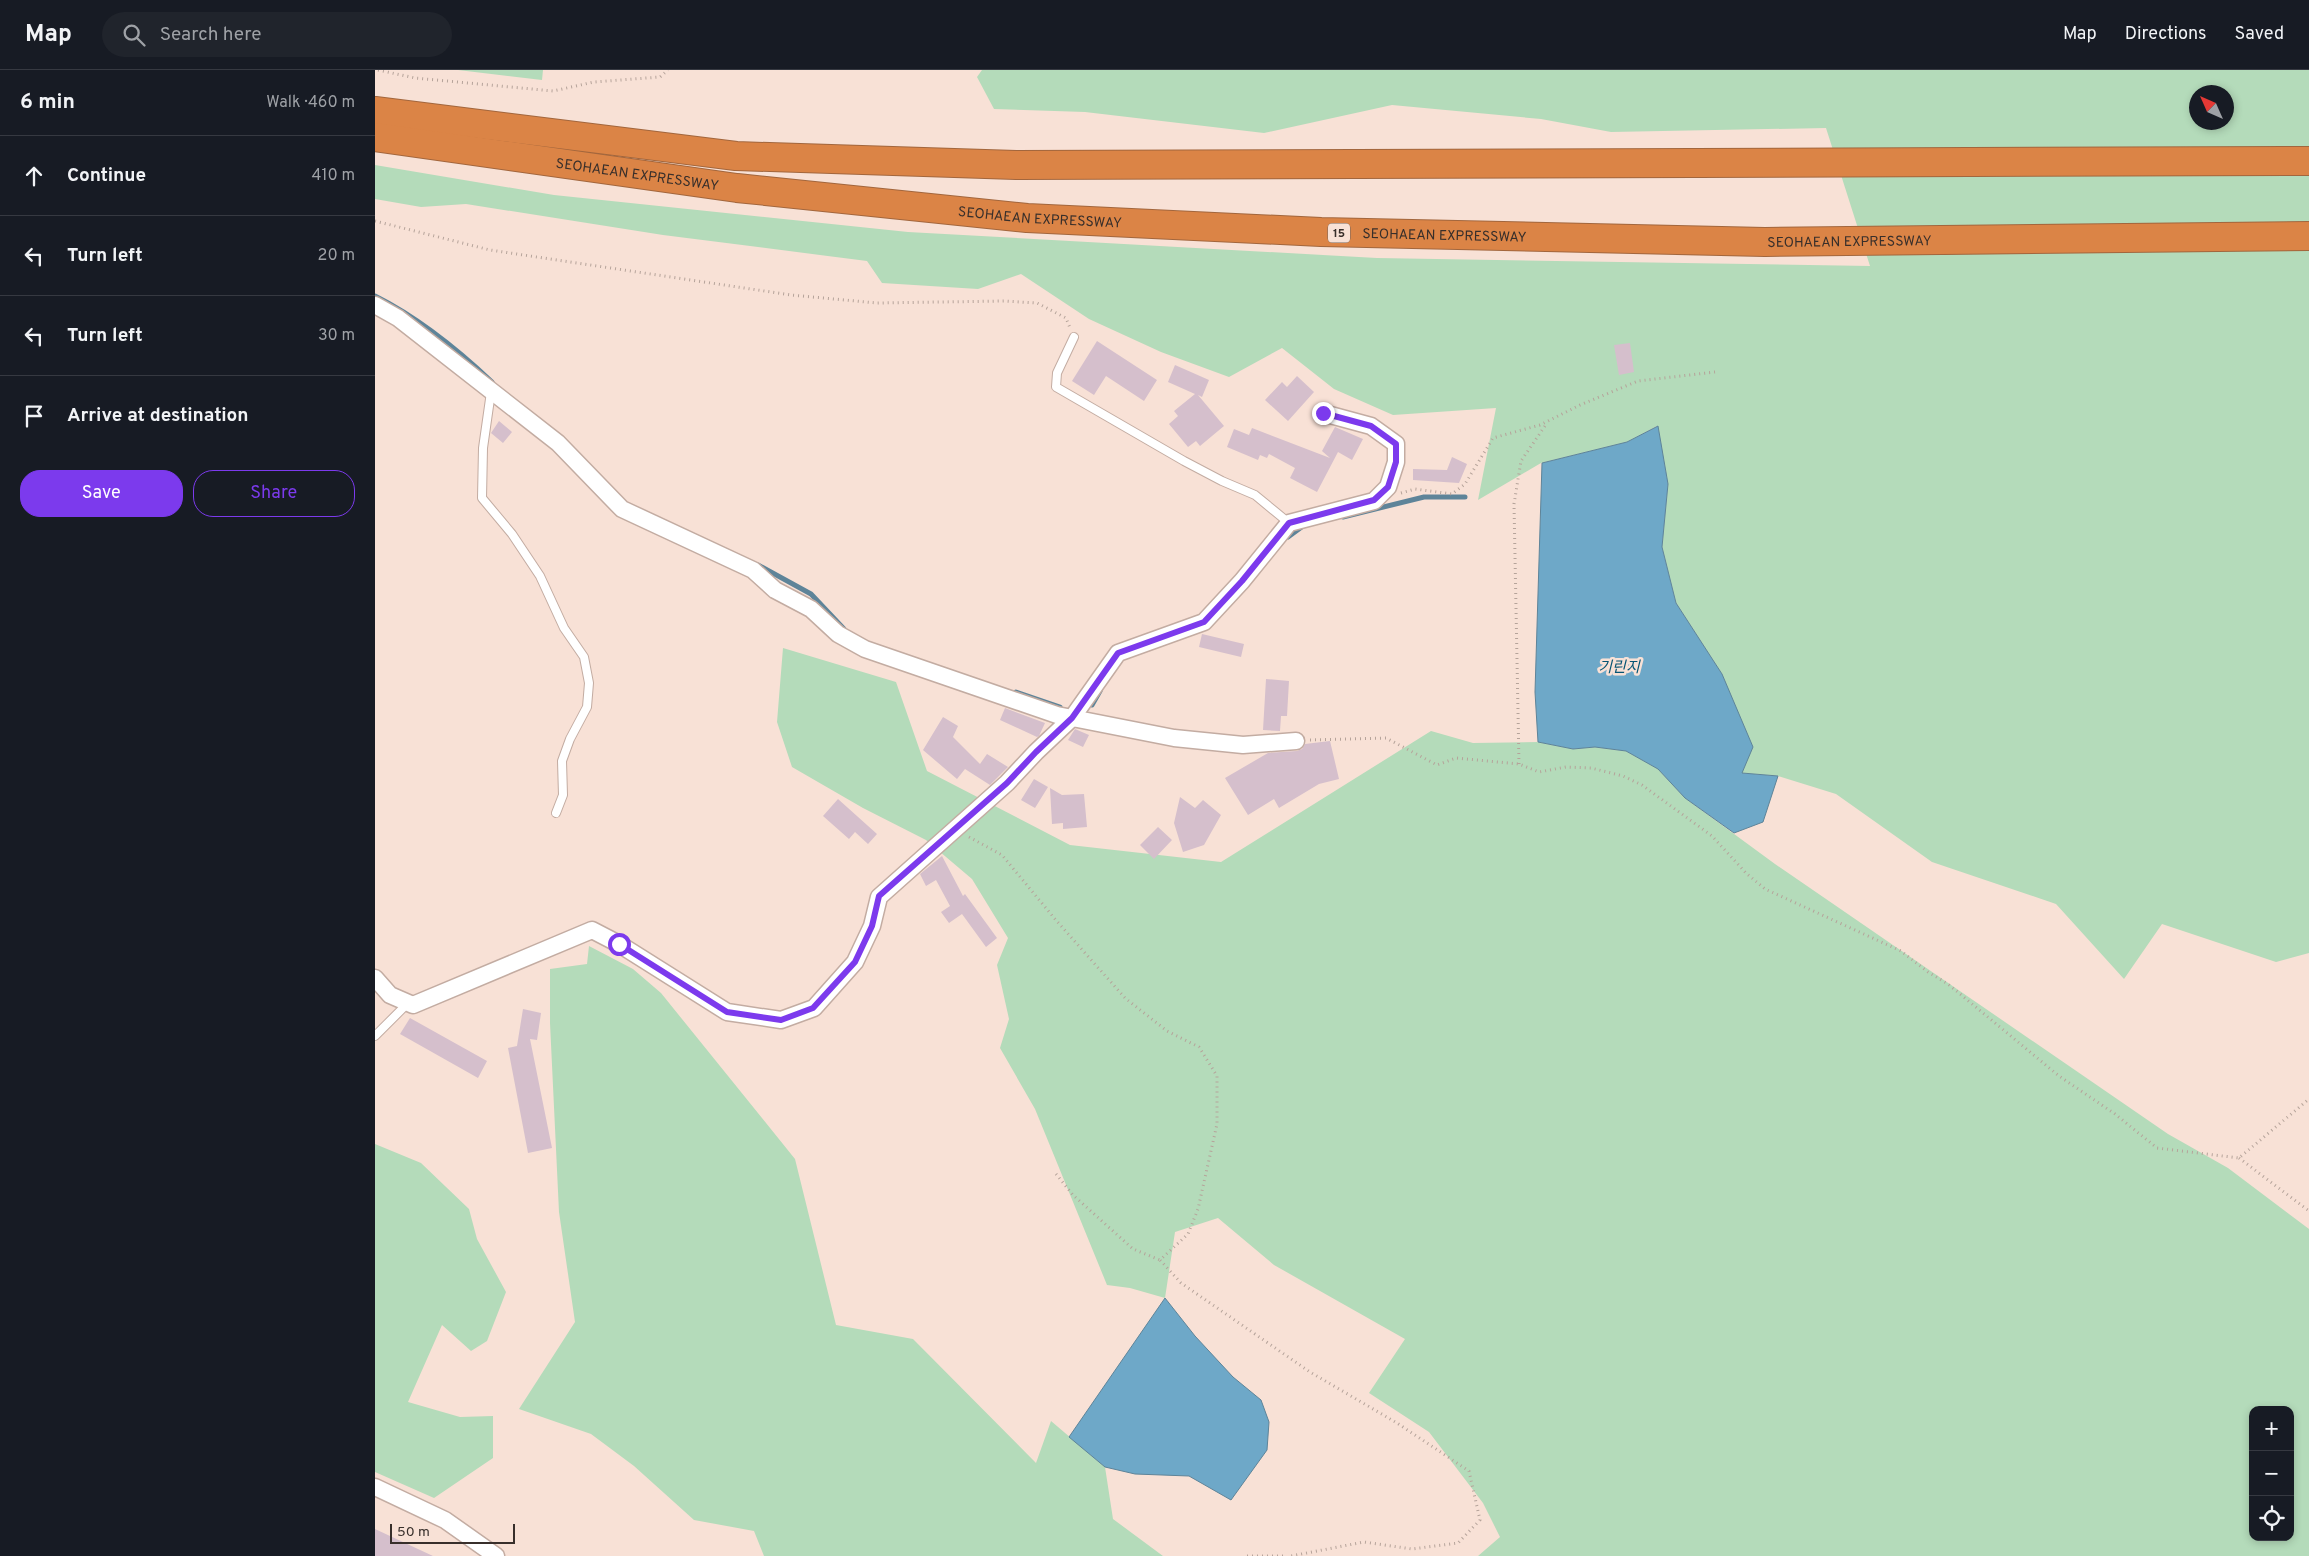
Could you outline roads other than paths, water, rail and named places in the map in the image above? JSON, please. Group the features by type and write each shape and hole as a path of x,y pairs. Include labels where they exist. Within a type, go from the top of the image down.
{"highway":[{"name":"SEOHAEAN EXPRESSWAY","path":"375,111 736,156 997,164 2309,161"},
{"name":"SEOHAEAN EXPRESSWAY","path":"375,137 737,188 1027,218 1321,232 1765,242 2309,236"}],"street":[{"path":"375,305 398,318 558,443 622,509 753,570 775,590 811,609 838,634 865,649 1057,715 1174,738 1243,745 1296,741"},
{"path":"375,978 390,995 413,1005 592,930 619,944 727,1012 781,1020 813,1008 855,962 872,926 879,896 1007,783 1072,718 1118,653 1204,622 1242,581 1289,523 1374,500 1388,487 1396,462 1396,444 1371,426 1323,413"},
{"path":"375,1487 445,1520 496,1556"}],"lane":[{"path":"1074,337 1057,373 1056,387 1184,461 1222,481 1255,494 1289,523"},
{"path":"491,392 483,448 482,498 513,534 540,576 564,628 583,656 589,683 587,707 569,739 562,762 563,795 556,813"},
{"path":"375,1036 408,1003"}],"water":[{"name":"기린지","path":"1658,426 1668,484 1662,547 1676,603 1722,674 1753,747 1742,773 1778,776 1763,822 1734,833 1685,798 1658,769 1626,751 1595,747 1573,749 1538,742 1535,692 1542,463 1627,442"},
{"path":"1165,1298 1195,1336 1233,1377 1261,1400 1269,1422 1267,1450 1231,1500 1189,1476 1135,1474 1105,1467 1069,1437"}],"waterway":[{"path":"375,296 437,334 492,382"},
{"path":"1343,517 1424,497 1465,497"},
{"path":"1288,537 1303,526"},
{"path":"758,565 811,594 844,629"},
{"path":"1092,705 1100,691"},
{"path":"1016,692 1060,707"}]}
